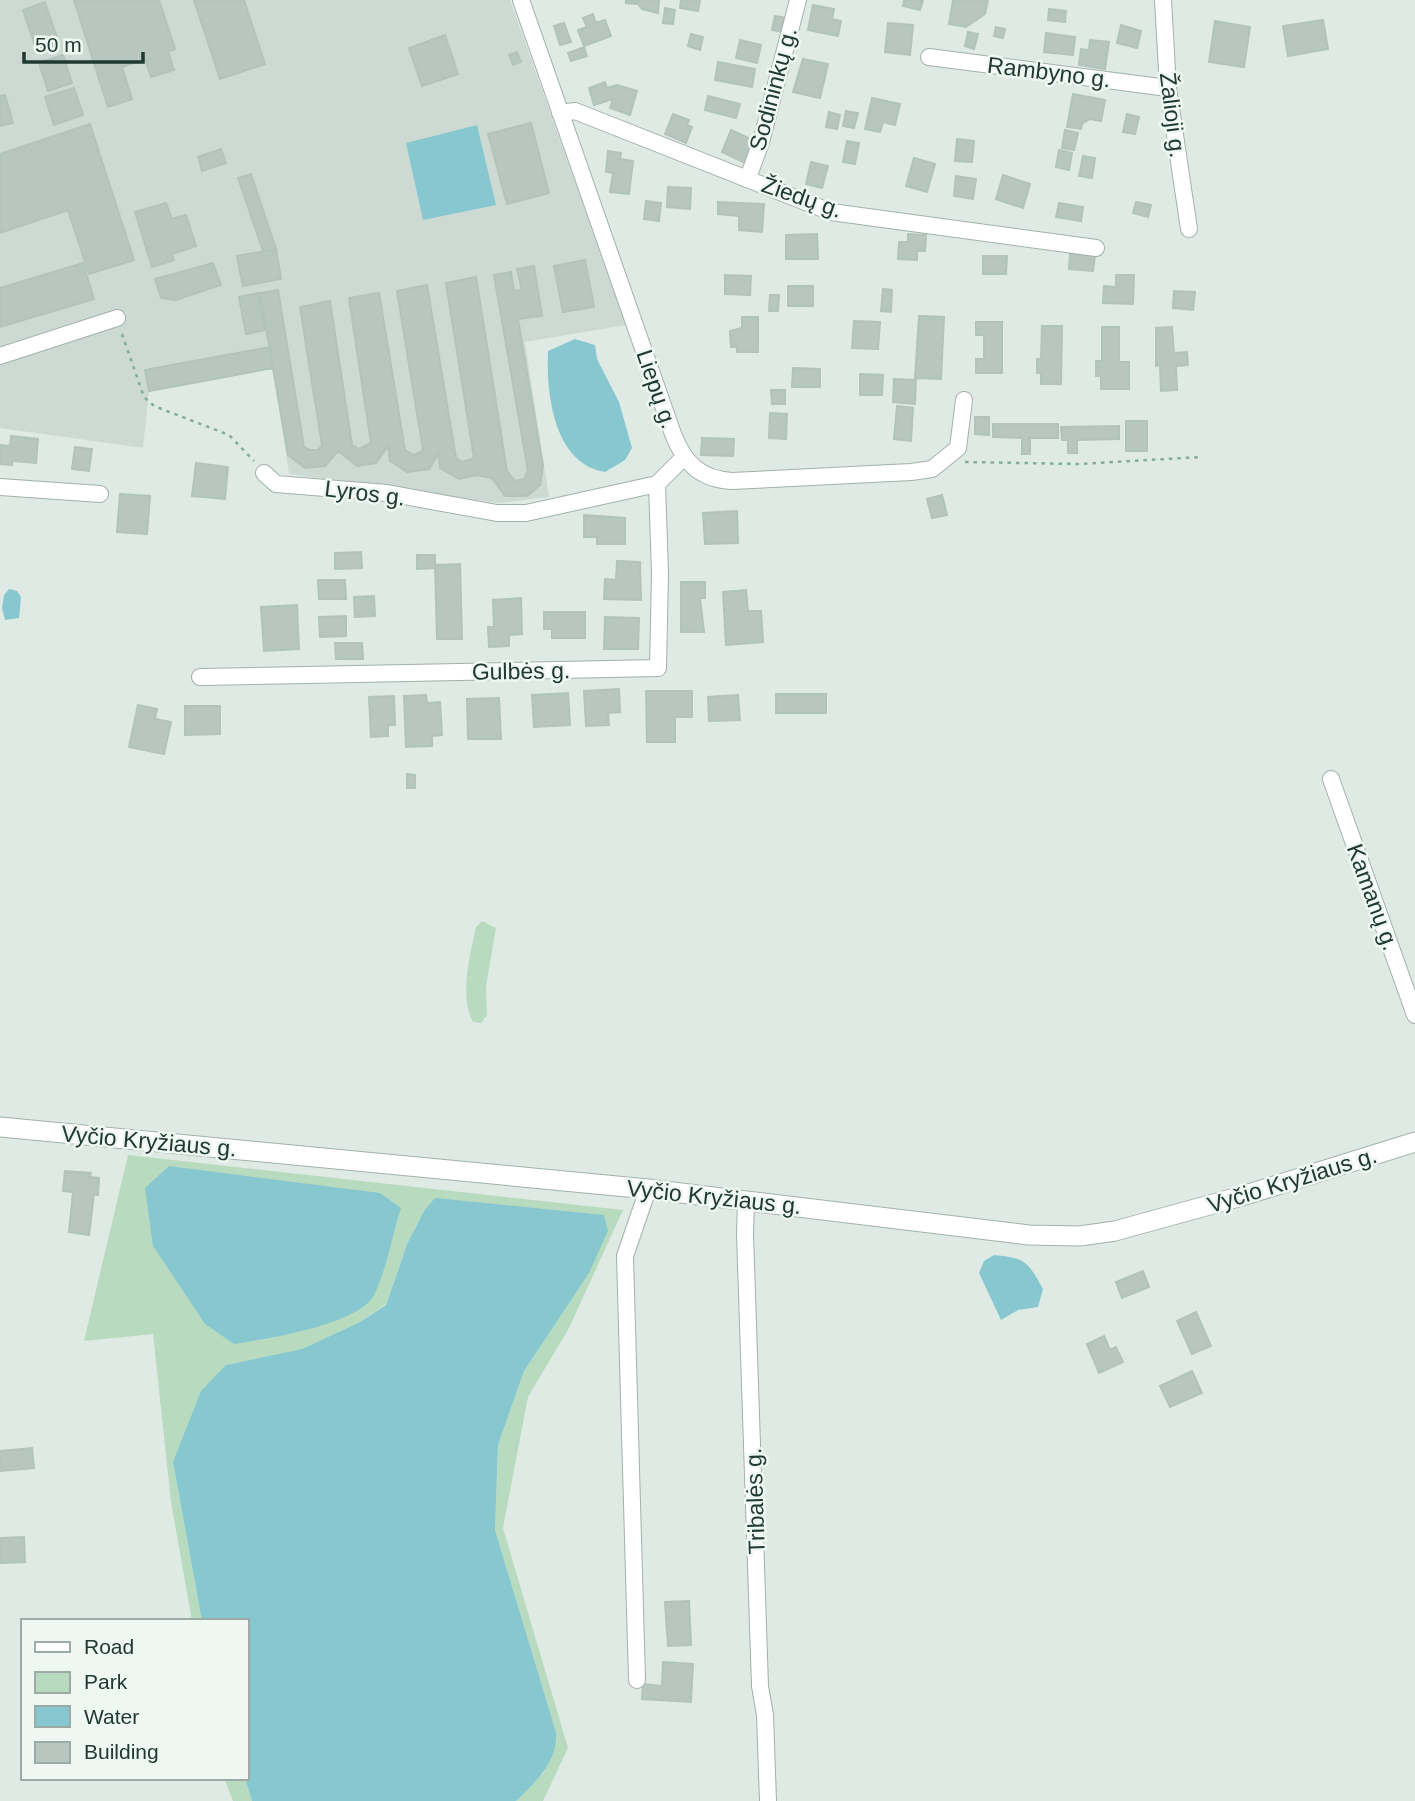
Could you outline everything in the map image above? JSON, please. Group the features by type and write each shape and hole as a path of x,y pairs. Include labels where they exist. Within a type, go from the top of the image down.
{"street":[{"name":"Liepų g.","path":"521,0 673,434 684,457 701,475 732,481 911,472 932,469 944,462"},
{"name":"Sodininkų g.","path":"748,178 761,142 798,0"},
{"name":"Žalioji g.","path":"1163,0 1168,88 1189,229"},
{"name":"Rambyno g.","path":"929,57 1168,88"},
{"name":"Žiedų g.","path":"560,113 575,111 831,212 1096,248"},
{"path":"0,356 117,318"},
{"path":"944,462 958,448 964,400"},
{"path":"657,484 684,457"},
{"name":"Lyros g.","path":"264,473 276,484 387,493 497,513 526,513 657,484"},
{"name":"Gulbės g.","path":"200,677 658,668 660,575 657,484"},
{"path":"0,487 100,494"},
{"name":"Kamanų g.","path":"1331,779 1415,1015"},
{"name":"Vyčio Kryžiaus g.","path":"0,1127 648,1189 1029,1235 1080,1236 1115,1231 1242,1196 1415,1142"},
{"path":"637,1680 625,1256 648,1189"},
{"name":"Tribalės g.","path":"746,1200 760,1686 765,1714 768,1801"}],"path":[{"path":"117,318 144,397 154,406 229,435 264,473"},
{"path":"944,462 1079,464 1202,457"}],"shaded area":[{"path":"0,0 510,0 626,325 525,342 549,497 499,503 289,474 273,368 149,391 143,448 0,428"}],"green space":[{"path":"482,921 496,928 486,987 487,1015 481,1023 473,1022 466,988 476,927"},
{"path":"128,1155 623,1210 569,1328 528,1397 503,1528 568,1748 543,1801 516,1801 544,1772 556,1732 495,1530 498,1445 524,1371 556,1322 424,1211 407,1244 386,1304 360,1322 302,1349 226,1365 173,1462 202,1619 192,1619 171,1502 153,1334 84,1341","holes":["153,1246 274,1337 172,1271"]},
{"path":"225,1780 246,1780 252,1801 233,1801"}],"water":[{"path":"477,125 496,205 423,220 406,143"},
{"path":"575,339 595,345 597,359 619,402 632,448 625,460 605,472 588,466 574,456 564,442 552,406 548,351"},
{"path":"9,589 17,591 21,597 19,618 5,620 2,608 4,595"},
{"path":"169,1166 380,1193 401,1208 374,1295 365,1306 331,1322 288,1334 234,1344 205,1324 153,1246 145,1188"},
{"path":"435,1198 604,1215 608,1231 589,1273 524,1371 498,1445 495,1530 556,1732 556,1743 544,1770 516,1801 252,1801 246,1780 248,1780 248,1619 202,1619 173,1462 201,1391 226,1365 302,1349 360,1322 386,1305 407,1244 424,1211"},
{"path":"994,1255 1020,1260 1029,1267 1043,1289 1038,1307 1018,1310 1001,1320 979,1273 984,1261"}],"building":[{"path":"74,0 159,0 175,49 168,51 174,70 151,77 145,59 122,67 132,99 108,107"},
{"path":"194,0 244,0 265,64 220,79"},
{"path":"626,0 659,0 658,13 642,9 638,4 626,3"},
{"path":"681,0 700,0 698,11 680,8"},
{"path":"904,0 923,0 920,10 903,6"},
{"path":"953,0 988,0 985,14 966,27 949,24"},
{"path":"45,2 59,44 37,52 23,10"},
{"path":"813,5 834,9 832,19 841,21 838,36 808,30"},
{"path":"665,8 675,10 673,24 663,23"},
{"path":"1049,9 1066,11 1065,22 1048,20"},
{"path":"593,14 596,23 605,20 611,36 584,46 578,30 587,27 583,18"},
{"path":"775,16 787,18 784,32 772,30"},
{"path":"1323,20 1328,49 1288,56 1283,26"},
{"path":"1215,21 1250,27 1244,67 1209,62"},
{"path":"564,23 571,42 560,45 554,26"},
{"path":"888,23 913,25 910,55 885,52"},
{"path":"1121,25 1141,31 1137,48 1117,43"},
{"path":"996,27 1005,29 1003,38 994,36"},
{"path":"968,32 978,34 974,49 965,46"},
{"path":"1046,33 1075,37 1073,55 1044,52"},
{"path":"691,34 703,37 700,50 688,46"},
{"path":"445,35 458,74 422,86 409,48"},
{"path":"740,40 761,45 757,63 736,58"},
{"path":"1090,40 1109,42 1105,69 1079,65 1081,49 1089,50"},
{"path":"584,47 587,56 571,61 568,53"},
{"path":"517,52 521,62 513,65 509,55"},
{"path":"63,55 72,83 48,91 39,63"},
{"path":"803,59 828,64 820,98 793,92"},
{"path":"718,62 755,69 752,87 715,80"},
{"path":"605,82 607,88 617,85 637,91 630,115 610,108 613,99 594,105 589,88"},
{"path":"74,88 83,115 54,125 45,97"},
{"path":"1073,94 1105,100 1101,121 1090,119 1082,124 1081,129 1067,127"},
{"path":"5,95 13,123 0,126 0,96"},
{"path":"708,96 740,104 736,118 705,110"},
{"path":"872,98 900,104 895,125 883,122 880,132 865,129"},
{"path":"846,111 858,113 854,128 843,126"},
{"path":"829,112 840,115 837,129 826,127"},
{"path":"673,114 689,120 687,125 692,127 686,143 665,134"},
{"path":"1127,114 1139,117 1135,134 1123,132"},
{"path":"531,123 549,193 507,204 488,134"},
{"path":"90,124 134,260 89,274 68,210 0,233 0,154"},
{"path":"731,130 755,141 745,163 722,152"},
{"path":"1065,130 1078,133 1074,150 1062,148"},
{"path":"957,139 974,141 972,162 955,161"},
{"path":"847,141 859,143 855,164 843,162"},
{"path":"221,149 226,163 202,171 198,157"},
{"path":"1059,150 1072,153 1069,170 1056,167"},
{"path":"608,151 621,153 620,159 633,161 629,194 610,192 613,173 606,172"},
{"path":"1083,156 1095,158 1092,178 1079,176"},
{"path":"914,158 935,164 927,192 906,186"},
{"path":"811,162 828,166 822,188 806,184"},
{"path":"251,174 276,249 263,251 238,178"},
{"path":"1003,175 1030,184 1023,208 996,199"},
{"path":"956,176 976,179 973,199 954,196"},
{"path":"668,187 691,188 690,209 667,207"},
{"path":"646,201 661,203 659,221 644,219"},
{"path":"718,202 764,204 762,232 739,230 739,216 718,214"},
{"path":"1136,202 1151,205 1148,217 1133,213"},
{"path":"166,203 172,219 186,215 196,246 172,254 174,260 152,267 135,212"},
{"path":"1059,203 1083,207 1081,221 1056,217"},
{"path":"817,234 818,259 786,259 786,235"},
{"path":"908,234 926,235 925,251 917,251 917,260 898,259 899,242 908,242"},
{"path":"276,249 281,279 243,286 237,256"},
{"path":"1070,253 1095,255 1093,271 1069,269"},
{"path":"983,256 1007,256 1006,274 983,274"},
{"path":"585,260 594,307 563,312 554,266"},
{"path":"83,263 94,299 0,327 0,288"},
{"path":"213,263 221,285 176,300 161,298 155,279"},
{"path":"534,266 542,316 518,319 543,466 540,485 527,496 505,496 492,478 477,475 459,479 440,468 438,454 429,469 407,472 390,461 388,446 376,463 357,466 338,451 325,466 305,468 288,455 260,293 278,290 304,447 318,450 322,445 300,307 330,301 352,445 359,449 371,443 349,298 379,293 405,450 414,455 423,450 397,291 427,285 456,458 463,462 474,458 446,283 476,277 507,471 515,481 524,479 528,471 494,275 511,272 514,291 522,290 517,269"},
{"path":"725,275 751,276 750,295 725,294"},
{"path":"1116,275 1134,275 1133,304 1103,303 1104,286 1116,287"},
{"path":"788,286 813,286 813,306 788,306"},
{"path":"883,289 892,290 891,312 881,311"},
{"path":"1174,291 1195,292 1193,310 1173,308"},
{"path":"258,293 265,330 246,334 239,297"},
{"path":"770,295 779,295 778,311 769,311"},
{"path":"919,316 944,317 941,379 915,378"},
{"path":"742,317 758,317 758,352 737,352 737,347 731,347 730,331 742,328"},
{"path":"854,321 880,322 878,349 852,348"},
{"path":"976,322 1002,322 1002,373 976,373 976,359 984,359 984,335 976,335"},
{"path":"1042,326 1062,326 1061,384 1041,384 1041,373 1037,373 1037,359 1041,359"},
{"path":"1102,327 1119,327 1119,362 1129,362 1129,389 1101,389 1101,376 1096,376 1096,361 1102,361"},
{"path":"1172,327 1174,353 1187,352 1188,365 1176,366 1177,390 1161,391 1160,365 1156,366 1156,328"},
{"path":"270,347 273,368 149,391 145,370"},
{"path":"793,368 820,369 820,387 792,387"},
{"path":"860,374 883,375 882,395 860,395"},
{"path":"894,379 916,380 915,404 893,402"},
{"path":"771,390 785,390 785,404 772,404"},
{"path":"897,406 913,408 911,441 894,439"},
{"path":"770,413 787,414 786,439 769,438"},
{"path":"975,417 989,417 989,435 975,434"},
{"path":"1126,421 1147,421 1147,451 1126,451"},
{"path":"993,424 1058,424 1058,438 1030,438 1030,454 1022,454 1022,438 993,437"},
{"path":"1119,426 1119,439 1077,440 1077,453 1068,453 1068,440 1062,440 1061,427"},
{"path":"11,436 38,439 36,463 12,461 12,465 0,464 0,445 10,446"},
{"path":"702,438 734,439 733,456 701,455"},
{"path":"75,447 92,449 89,471 72,469"},
{"path":"196,463 228,467 225,499 192,496"},
{"path":"120,494 150,496 147,534 117,532"},
{"path":"942,495 947,515 932,518 927,499"},
{"path":"737,511 738,543 705,544 703,513"},
{"path":"584,515 625,518 625,544 597,544 597,537 584,537"},
{"path":"361,552 362,568 335,569 335,553"},
{"path":"417,555 435,555 435,568 417,569"},
{"path":"617,561 640,562 641,600 604,599 605,579 616,580"},
{"path":"460,564 462,639 437,639 435,565"},
{"path":"318,580 345,580 346,599 319,599"},
{"path":"681,582 705,582 705,598 700,598 704,632 681,632"},
{"path":"746,590 748,611 761,611 763,642 726,645 723,592"},
{"path":"374,596 375,616 355,617 354,597"},
{"path":"521,598 522,634 509,635 509,646 489,647 488,627 494,627 493,600"},
{"path":"297,605 299,649 264,651 261,607"},
{"path":"544,612 585,612 585,638 552,638 552,629 544,629"},
{"path":"346,616 346,636 320,637 319,617"},
{"path":"605,617 639,618 638,649 604,649"},
{"path":"335,643 362,643 363,659 336,659"},
{"path":"619,689 620,712 608,713 609,725 586,726 584,691"},
{"path":"646,691 692,691 692,717 675,717 675,742 647,742"},
{"path":"568,693 570,725 534,727 532,695"},
{"path":"776,694 826,694 826,713 776,713"},
{"path":"426,695 427,703 440,702 442,735 432,736 432,746 406,747 404,696"},
{"path":"738,695 740,720 709,721 708,697"},
{"path":"394,696 395,725 388,725 388,736 371,737 369,697"},
{"path":"499,698 501,739 468,739 467,699"},
{"path":"138,705 157,709 155,719 171,722 164,754 129,747"},
{"path":"185,706 220,706 220,734 185,735"},
{"path":"407,774 415,775 415,788 407,788"},
{"path":"65,1171 91,1173 90,1177 99,1178 98,1195 94,1194 89,1235 69,1232 73,1192 63,1191"},
{"path":"1143,1271 1149,1287 1122,1298 1116,1282"},
{"path":"1196,1312 1211,1346 1192,1354 1177,1321"},
{"path":"1104,1336 1110,1350 1116,1347 1123,1362 1099,1373 1087,1344"},
{"path":"1192,1371 1202,1393 1170,1407 1160,1386"},
{"path":"32,1448 34,1468 0,1471 0,1451"},
{"path":"24,1537 25,1562 0,1563 0,1538"},
{"path":"689,1601 691,1645 668,1646 665,1602"},
{"path":"663,1662 693,1664 691,1702 642,1699 643,1684 662,1686"}]}
